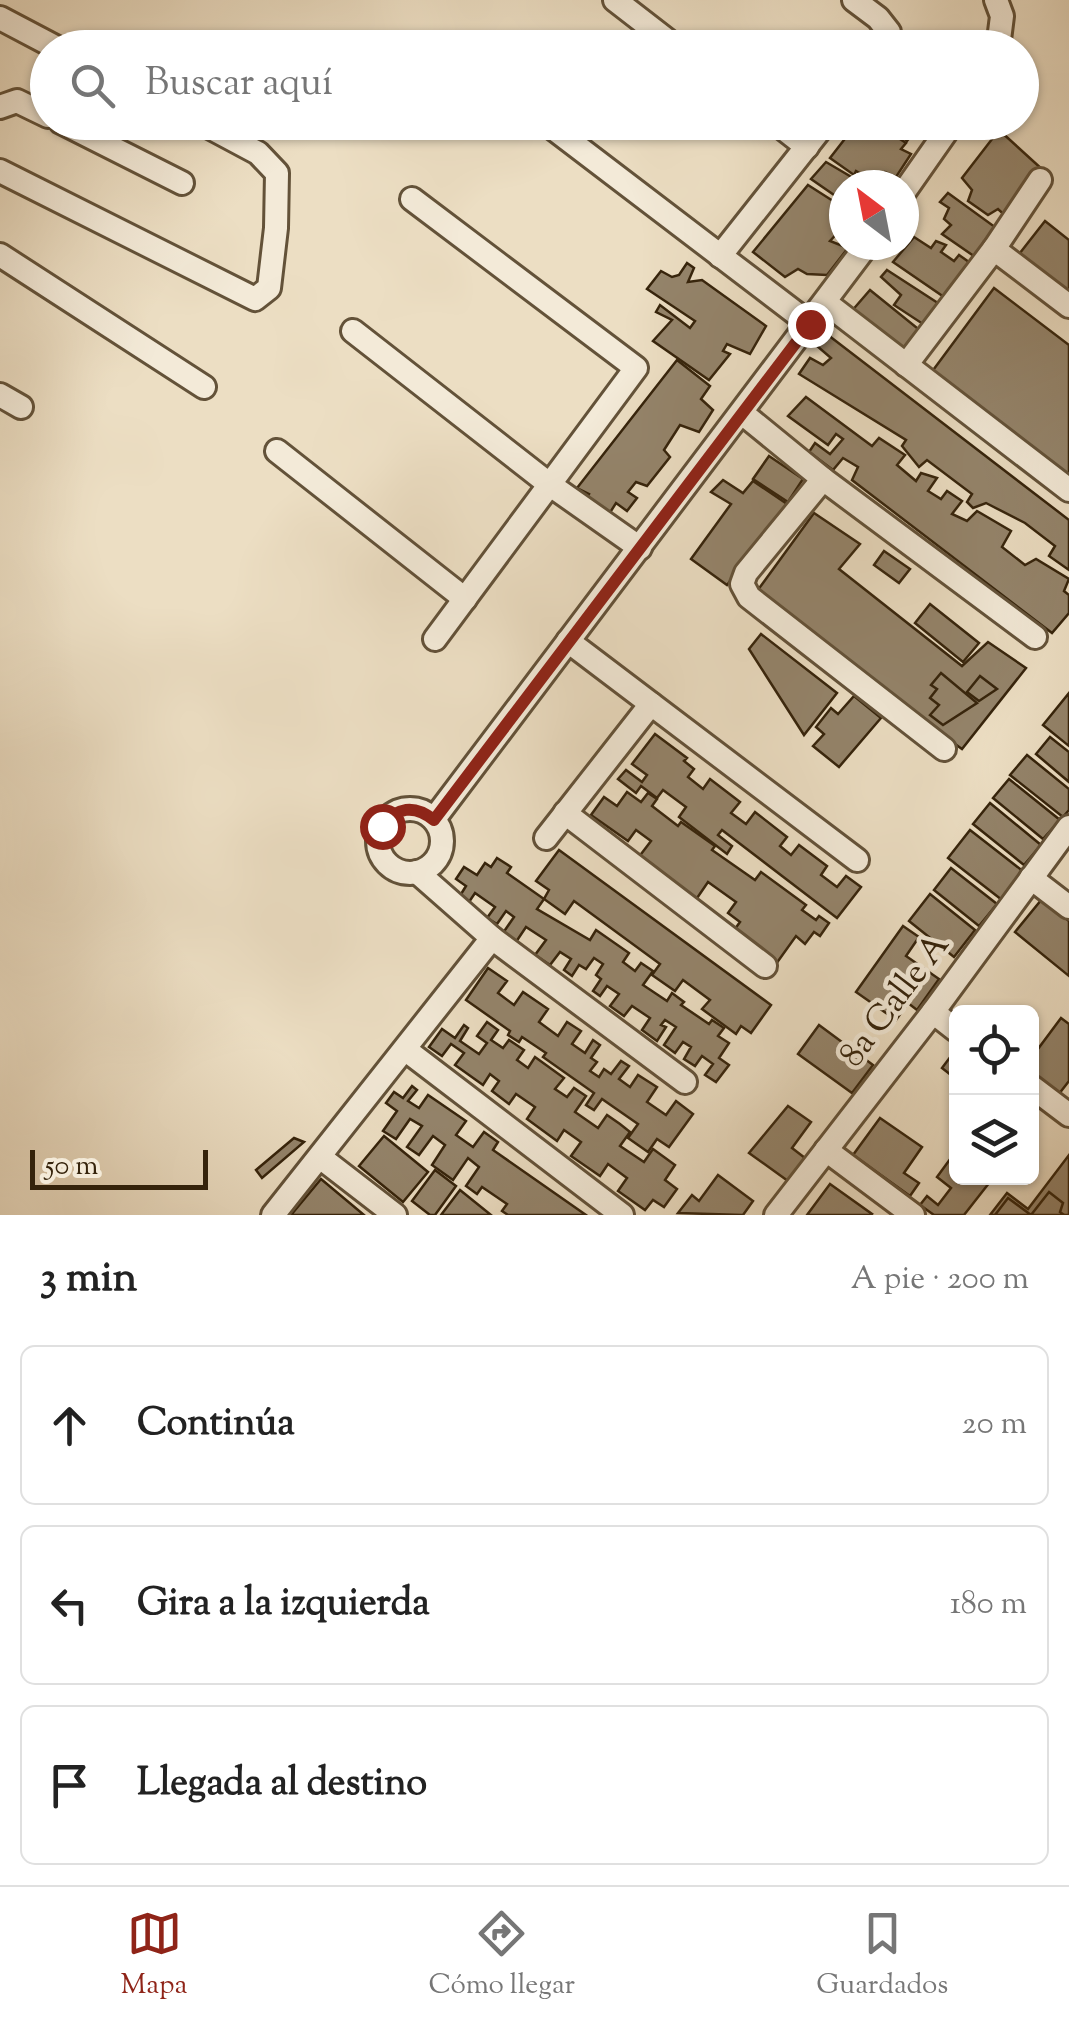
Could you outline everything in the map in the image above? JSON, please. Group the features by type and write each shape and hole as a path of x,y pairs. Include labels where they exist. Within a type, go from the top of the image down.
{"street":[{"path":"615,0 654,30"},
{"path":"854,0 878,18 887,30"},
{"path":"996,0 1002,16 1000,30"},
{"path":"0,18 30,34"},
{"path":"0,107 17,101 30,107"},
{"path":"97,140 182,182"},
{"path":"0,171 255,300 264,296 268,288 276,228 277,173 258,153 234,140"},
{"path":"569,140 810,324"},
{"path":"798,140 807,147"},
{"path":"720,256 812,140"},
{"path":"919,171 940,140"},
{"path":"906,365 994,249 1040,180"},
{"path":"412,199 636,368 435,639"},
{"path":"994,249 1069,306"},
{"path":"0,255 204,388"},
{"path":"434,820 856,260"},
{"path":"826,303 1069,490"},
{"path":"352,331 549,484 640,548"},
{"path":"742,413 823,479 1036,637"},
{"path":"277,451 465,599"},
{"path":"823,479 746,573 742,584 750,597 944,749"},
{"path":"568,641 857,860"},
{"path":"546,838 651,704"},
{"path":"400,810 424,812 442,834 441,851 432,865 416,872 393,869 378,850 378,837 390,816 400,810"},
{"path":"565,813 765,966"},
{"name":"8a Calle A","path":"776,1215 1069,827"},
{"path":"416,872 492,938 685,1082"},
{"path":"1031,878 1069,907"},
{"path":"273,1215 492,938"},
{"path":"933,1012 949,1025"},
{"path":"406,1050 622,1215"},
{"path":"1039,1091 1069,1115"},
{"path":"826,1150 913,1215"},
{"path":"320,1157 395,1215"}],"building":[{"path":"844,140 901,140 906,143 901,149 911,154 901,170 847,170 830,158"},
{"path":"991,140 1010,140 1044,171 1010,220 998,209 988,215 968,201 972,190 962,178"},
{"path":"826,162 840,170 829,170 829,191 811,179"},
{"path":"808,185 829,198 829,260 839,260 827,275 807,274 798,269 785,277 753,252"},
{"path":"948,193 999,230 981,261 942,234 951,225 944,219 949,208 940,202"},
{"path":"1045,221 1069,240 1069,297 1016,258"},
{"path":"919,240 931,248 936,241 946,245 941,252 954,261 959,255 976,267 947,299 893,262 919,260"},
{"path":"687,263 694,268 688,282 702,280 766,326 750,354 727,344 723,351 730,354 709,380 653,341 672,320 656,312 660,305 690,328 695,321 647,289 661,271 672,277 679,275"},
{"path":"887,270 944,307 926,326 894,305 901,295 881,277"},
{"path":"994,288 1069,345 1069,484 928,377"},
{"path":"870,290 922,332 906,359 850,313"},
{"path":"828,335 1069,520 1069,570 1049,556 1055,546 1025,523 986,503 973,508 967,502 972,494 927,460 919,467 902,446 906,440 799,374 810,358 823,365 831,358 817,346"},
{"path":"677,360 710,386 701,399 713,410 699,432 680,425 664,450 670,457 647,486 636,482 628,492 637,498 627,511 616,503 606,519 583,505 589,494 577,488"},
{"path":"806,397 872,446 879,438 905,455 897,465 916,481 921,473 937,478 928,491 941,499 947,491 962,501 952,514 967,521 977,511 1011,531 1002,547 1025,565 1036,559 1069,579 1064,591 1069,595 1069,613 1052,633 852,480 858,467 843,458 833,470 809,452 815,443 830,454 843,439 836,434 828,445 788,416"},
{"path":"769,456 803,479 788,502 753,479"},
{"path":"723,480 743,493 753,481 790,506 727,585 691,559 731,504 711,492"},
{"path":"814,513 860,544 839,569 962,666 988,642 1026,668 962,749 752,598"},
{"path":"884,551 910,569 899,583 874,565"},
{"path":"930,604 979,643 963,662 915,623"},
{"path":"761,634 837,693 804,735 749,649"},
{"path":"941,673 977,703 943,725 930,715 939,705 930,698 937,689 931,685"},
{"path":"980,676 997,689 979,701 967,692"},
{"path":"1069,693 1069,746 1043,725"},
{"path":"854,696 881,718 839,767 813,746 824,734 816,727 831,708 838,714"},
{"path":"655,734 687,758 684,761 694,769 688,777 703,789 710,779 740,802 731,813 746,824 755,812 787,837 780,846 791,855 799,845 827,866 821,875 837,887 846,876 861,887 837,918 722,830 718,835 732,846 727,854 679,817 686,807 663,790 657,798 641,786 636,793 618,779 626,770 642,782 647,775 632,764"},
{"path":"1050,737 1069,752 1069,782 1036,754"},
{"path":"1027,755 1069,789 1069,810 1063,817 1010,775"},
{"path":"1009,779 1060,820 1043,839 993,798"},
{"path":"627,792 641,802 648,793 657,799 652,806 678,826 681,822 755,880 761,872 806,905 802,910 829,923 820,936 814,932 805,944 796,936 776,964 732,933 740,922 728,913 736,902 708,882 693,904 635,862 651,841 636,830 628,841 591,815 604,797 617,806"},
{"path":"990,803 1041,845 1024,865 973,824"},
{"path":"970,830 1024,872 1002,900 948,858"},
{"path":"559,850 771,1005 751,1033 741,1026 736,1034 702,1009 710,1000 683,980 675,991 652,975 660,964 574,901 565,914 544,899 549,890 536,881"},
{"path":"497,858 511,867 507,873 544,899 537,909 590,940 596,930 629,953 623,962 635,971 641,963 653,971 643,985 667,1001 672,993 684,1002 681,1005 709,1024 712,1020 724,1028 718,1036 729,1043 719,1058 729,1065 716,1082 705,1075 713,1064 702,1056 695,1066 684,1059 691,1047 683,1042 675,1053 664,1045 676,1027 665,1020 661,1025 666,1027 657,1041 642,1030 650,1018 632,1006 624,1016 610,1006 619,994 607,986 600,996 593,991 601,979 596,975 603,964 594,958 586,969 579,965 572,976 564,970 571,959 560,952 550,965 535,955 546,940 526,927 516,942 503,933 514,917 506,911 497,924 487,918 495,907 475,893 467,905 458,899 466,886 456,879 464,867 477,875 485,863 491,867"},
{"path":"951,868 997,904 979,926 934,890"},
{"path":"930,894 975,930 954,957 909,921"},
{"path":"1042,899 1069,921 1069,976 1015,932"},
{"path":"903,926 919,937 906,956 939,979 917,1010 908,1003 896,1020 856,992"},
{"path":"488,968 507,981 498,993 514,1005 523,992 548,1009 539,1022 558,1036 567,1022 581,1031 572,1044 585,1053 593,1040 600,1045 591,1058 597,1062 590,1071 599,1077 604,1069 611,1074 621,1061 629,1066 619,1079 630,1087 638,1075 657,1087 647,1102 666,1115 676,1101 693,1114 669,1147 657,1139 648,1152 628,1138 638,1124 602,1099 594,1110 586,1105 594,1093 543,1057 546,1053 522,1037 519,1042 508,1035 510,1031 466,1000"},
{"path":"1061,1018 1069,1024 1069,1081 1055,1099 1039,1086 1039,1048"},
{"path":"487,1022 498,1030 491,1040 503,1048 509,1040 524,1050 517,1060 528,1068 535,1057 564,1078 555,1089 567,1097 574,1088 586,1096 575,1112 598,1128 607,1115 630,1132 620,1146 644,1162 653,1149 675,1165 665,1180 677,1189 664,1207 653,1200 645,1210 618,1191 627,1178 608,1164 600,1176 571,1156 581,1142 564,1130 557,1141 527,1119 535,1107 516,1094 509,1104 492,1091 499,1081 490,1074 483,1085 455,1065 464,1053 451,1044 442,1056 429,1047 442,1029 455,1038 464,1025 468,1028 460,1041 479,1054 487,1043 477,1036"},
{"path":"819,1025 873,1065 852,1093 798,1054"},
{"path":"412,1086 417,1090 408,1101 419,1108 428,1095 466,1121 456,1135 473,1147 484,1132 498,1142 493,1150 586,1215 508,1215 502,1211 507,1204 482,1187 477,1194 466,1186 479,1167 468,1158 453,1180 432,1165 445,1145 433,1136 419,1155 407,1147 422,1126 410,1119 396,1139 383,1131 397,1111 386,1103 394,1092 403,1098"},
{"path":"788,1106 811,1122 792,1148 805,1158 788,1181 749,1153"},
{"path":"880,1118 922,1147 904,1173 919,1183 910,1196 853,1155"},
{"path":"384,1136 428,1172 403,1202 359,1166"},
{"path":"294,1138 304,1142 262,1178 256,1170"},
{"path":"1069,1155 1069,1215 990,1215 1007,1193 1028,1209"},
{"path":"949,1161 949,1185 988,1185 964,1215 934,1215 920,1205 927,1196 938,1205 951,1188 937,1177"},
{"path":"435,1170 456,1186 435,1215 430,1215 412,1201"},
{"path":"718,1175 753,1201 743,1215 678,1213 692,1195 699,1201"},
{"path":"321,1179 364,1215 291,1215"},
{"path":"830,1184 872,1214 807,1215"},
{"path":"460,1190 491,1215 441,1215"},
{"path":"1049,1192 1063,1203 1060,1212 1064,1215 1031,1215"},
{"path":"1008,1198 1031,1215 995,1215"}],"route":[{"path":"382,826 400,810 424,812 434,820 810,324"}]}
